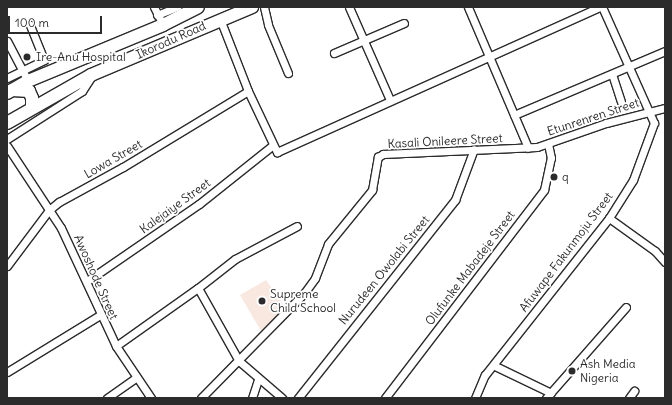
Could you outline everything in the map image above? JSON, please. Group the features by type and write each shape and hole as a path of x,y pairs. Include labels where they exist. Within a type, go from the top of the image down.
{"highway":[{"name":"Ikorodu Road","path":"9,91 25,75 160,20 198,7"},
{"name":"Ikorodu Road","path":"7,123 32,107 92,75 220,19 252,7"},
{"path":"9,91 29,91 32,98 32,107"}],"street":[{"path":"154,7 160,20 177,7"},
{"path":"264,7 268,25 288,74"},
{"path":"349,7 390,100"},
{"path":"468,7 528,148"},
{"path":"220,19 248,91 272,146 277,152 488,55 601,7 628,67 650,110"},
{"path":"334,53 404,23"},
{"path":"7,78 25,75 42,62 44,58 30,25"},
{"path":"7,41 25,75"},
{"path":"514,115 665,51"},
{"path":"612,74 621,102"},
{"path":"7,138 82,92 92,75"},
{"name":"Lowa Street","path":"7,266 49,210 59,202 123,167 248,91"},
{"name":"Etunrenren Street","path":"528,148 548,144 650,110 665,108"},
{"name":"Afuwape Fakunmoju Street","path":"475,398 478,386 609,218 633,180 648,144 654,123 650,110"},
{"name":"Olufunke Mabadeje Street","path":"385,398 544,190 551,158 548,144"},
{"name":"Awoshode Street","path":"7,146 49,210 87,281 100,315 116,346 136,378 151,398"},
{"name":"Kalejaiye Street","path":"87,281 199,204 272,146"},
{"name":"Kasali Onileere Street","path":"238,361 305,292 315,278 328,244 372,190 378,157 383,154 474,149 528,148"},
{"name":"Nurudeen Owolabi Street","path":"298,398 455,200 474,149"},
{"path":"609,218 655,252 665,262"},
{"path":"116,346 198,288 235,259 296,226"},
{"path":"198,288 238,361 282,398"},
{"path":"495,366 549,395 626,307"},
{"path":"7,372 100,315"},
{"path":"201,398 238,361"},
{"path":"107,398 136,378"},
{"path":"252,398 258,379"},
{"path":"629,398 634,391"}],"shaded area":[{"name":"Supreme Child School","path":"266,280 285,307 261,331 240,295"}],"place":[{"name":"Ire-Anu Hospital","path":"27,57"},
{"name":"q","path":"554,177"},
{"name":"Supreme Child School","path":"262,301"},
{"name":"Ash Media Nigeria","path":"572,371"}]}
